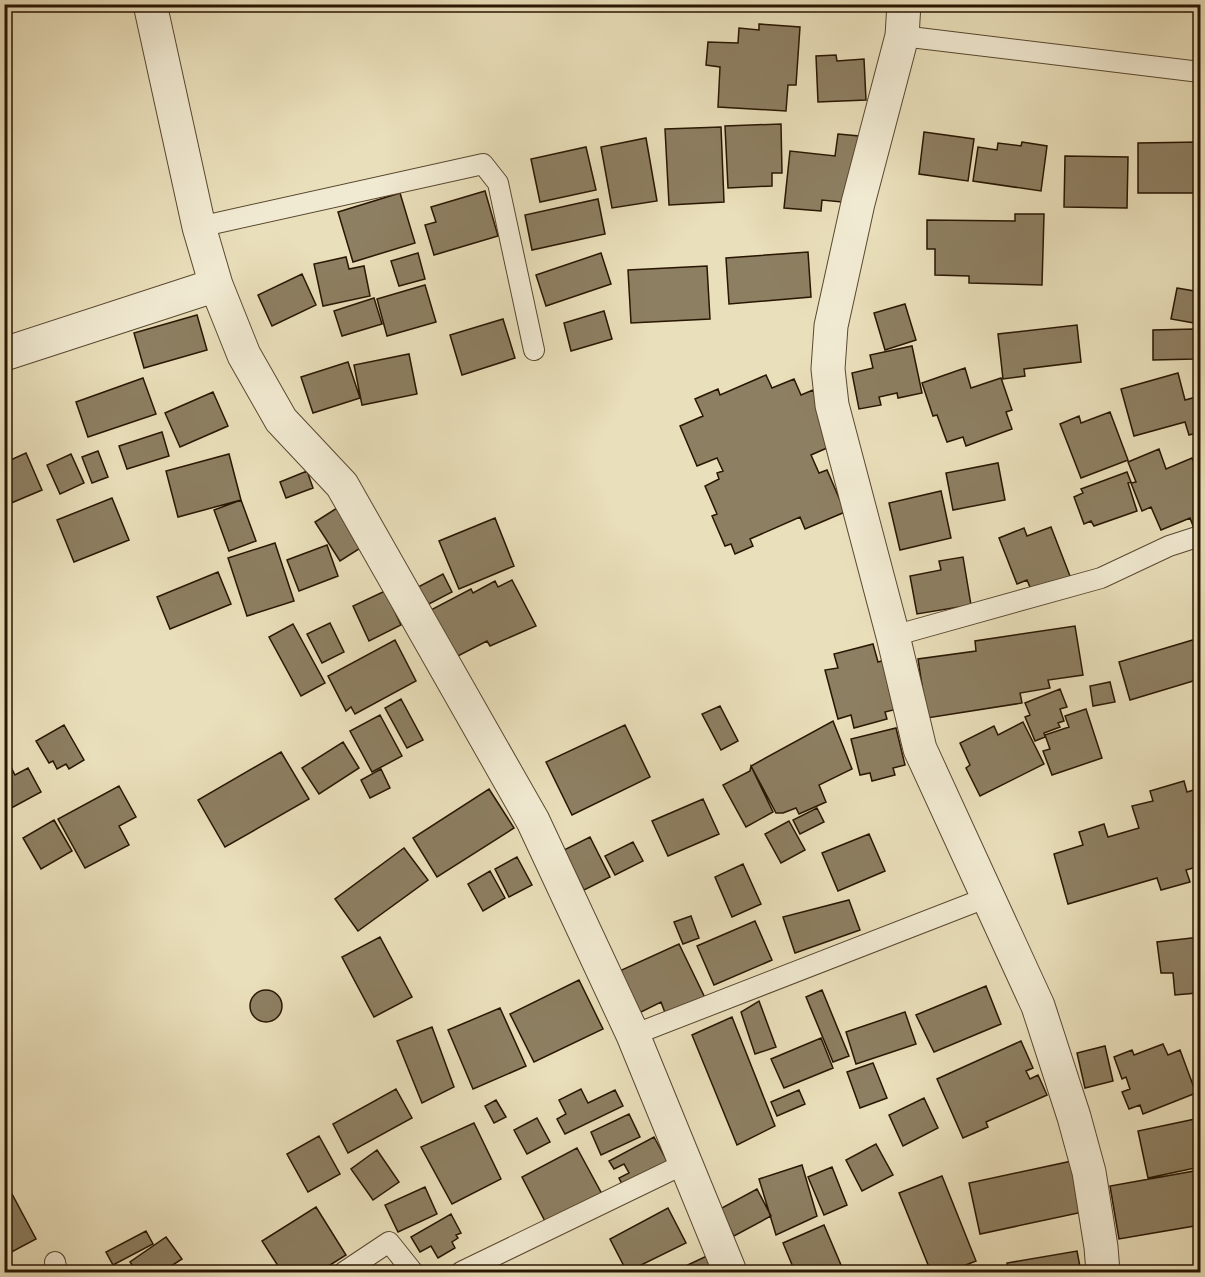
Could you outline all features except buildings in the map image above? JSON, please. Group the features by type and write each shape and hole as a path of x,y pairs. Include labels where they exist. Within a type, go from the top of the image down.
{"street":[{"path":"150,4 199,227 216,285 244,355 280,420 342,485 532,821 633,1035 730,1272"},
{"path":"903,20 858,203 831,326 828,369 832,405 893,636 920,749 1038,1006 1074,1117 1089,1172 1103,1272"},
{"path":"4,354 216,285"}],"lane":[{"path":"903,20 1200,72"},
{"path":"199,227 483,164 498,183 534,350"},
{"path":"893,636 1101,578 1169,546 1200,536"},
{"path":"633,1035 988,897"},
{"path":"460,1272 686,1163"},
{"path":"344,1272 389,1242 413,1272"}]}
